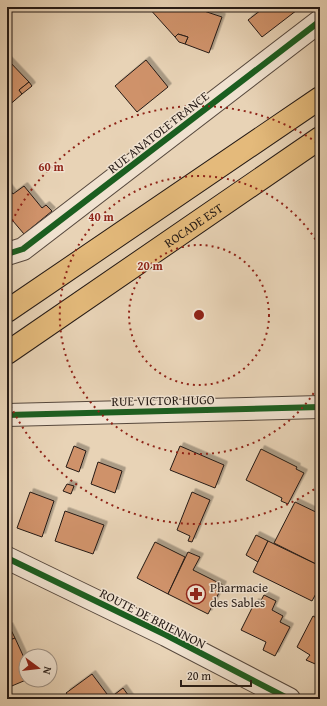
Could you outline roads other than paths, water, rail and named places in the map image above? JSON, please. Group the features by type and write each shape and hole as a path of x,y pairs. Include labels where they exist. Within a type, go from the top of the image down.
{"highway":[{"path":"7,311 320,98"},
{"name":"ROCADE EST","path":"7,353 320,138"}],"street":[{"name":"RUE ANATOLE FRANCE","path":"7,254 22,249 320,21"},
{"name":"RUE VICTOR HUGO","path":"7,415 320,407"},
{"name":"ROUTE DE BRIENNON","path":"7,558 166,635 289,699"}],"place":[{"name":"Pharmacie des Sables","path":"196,594"}]}
